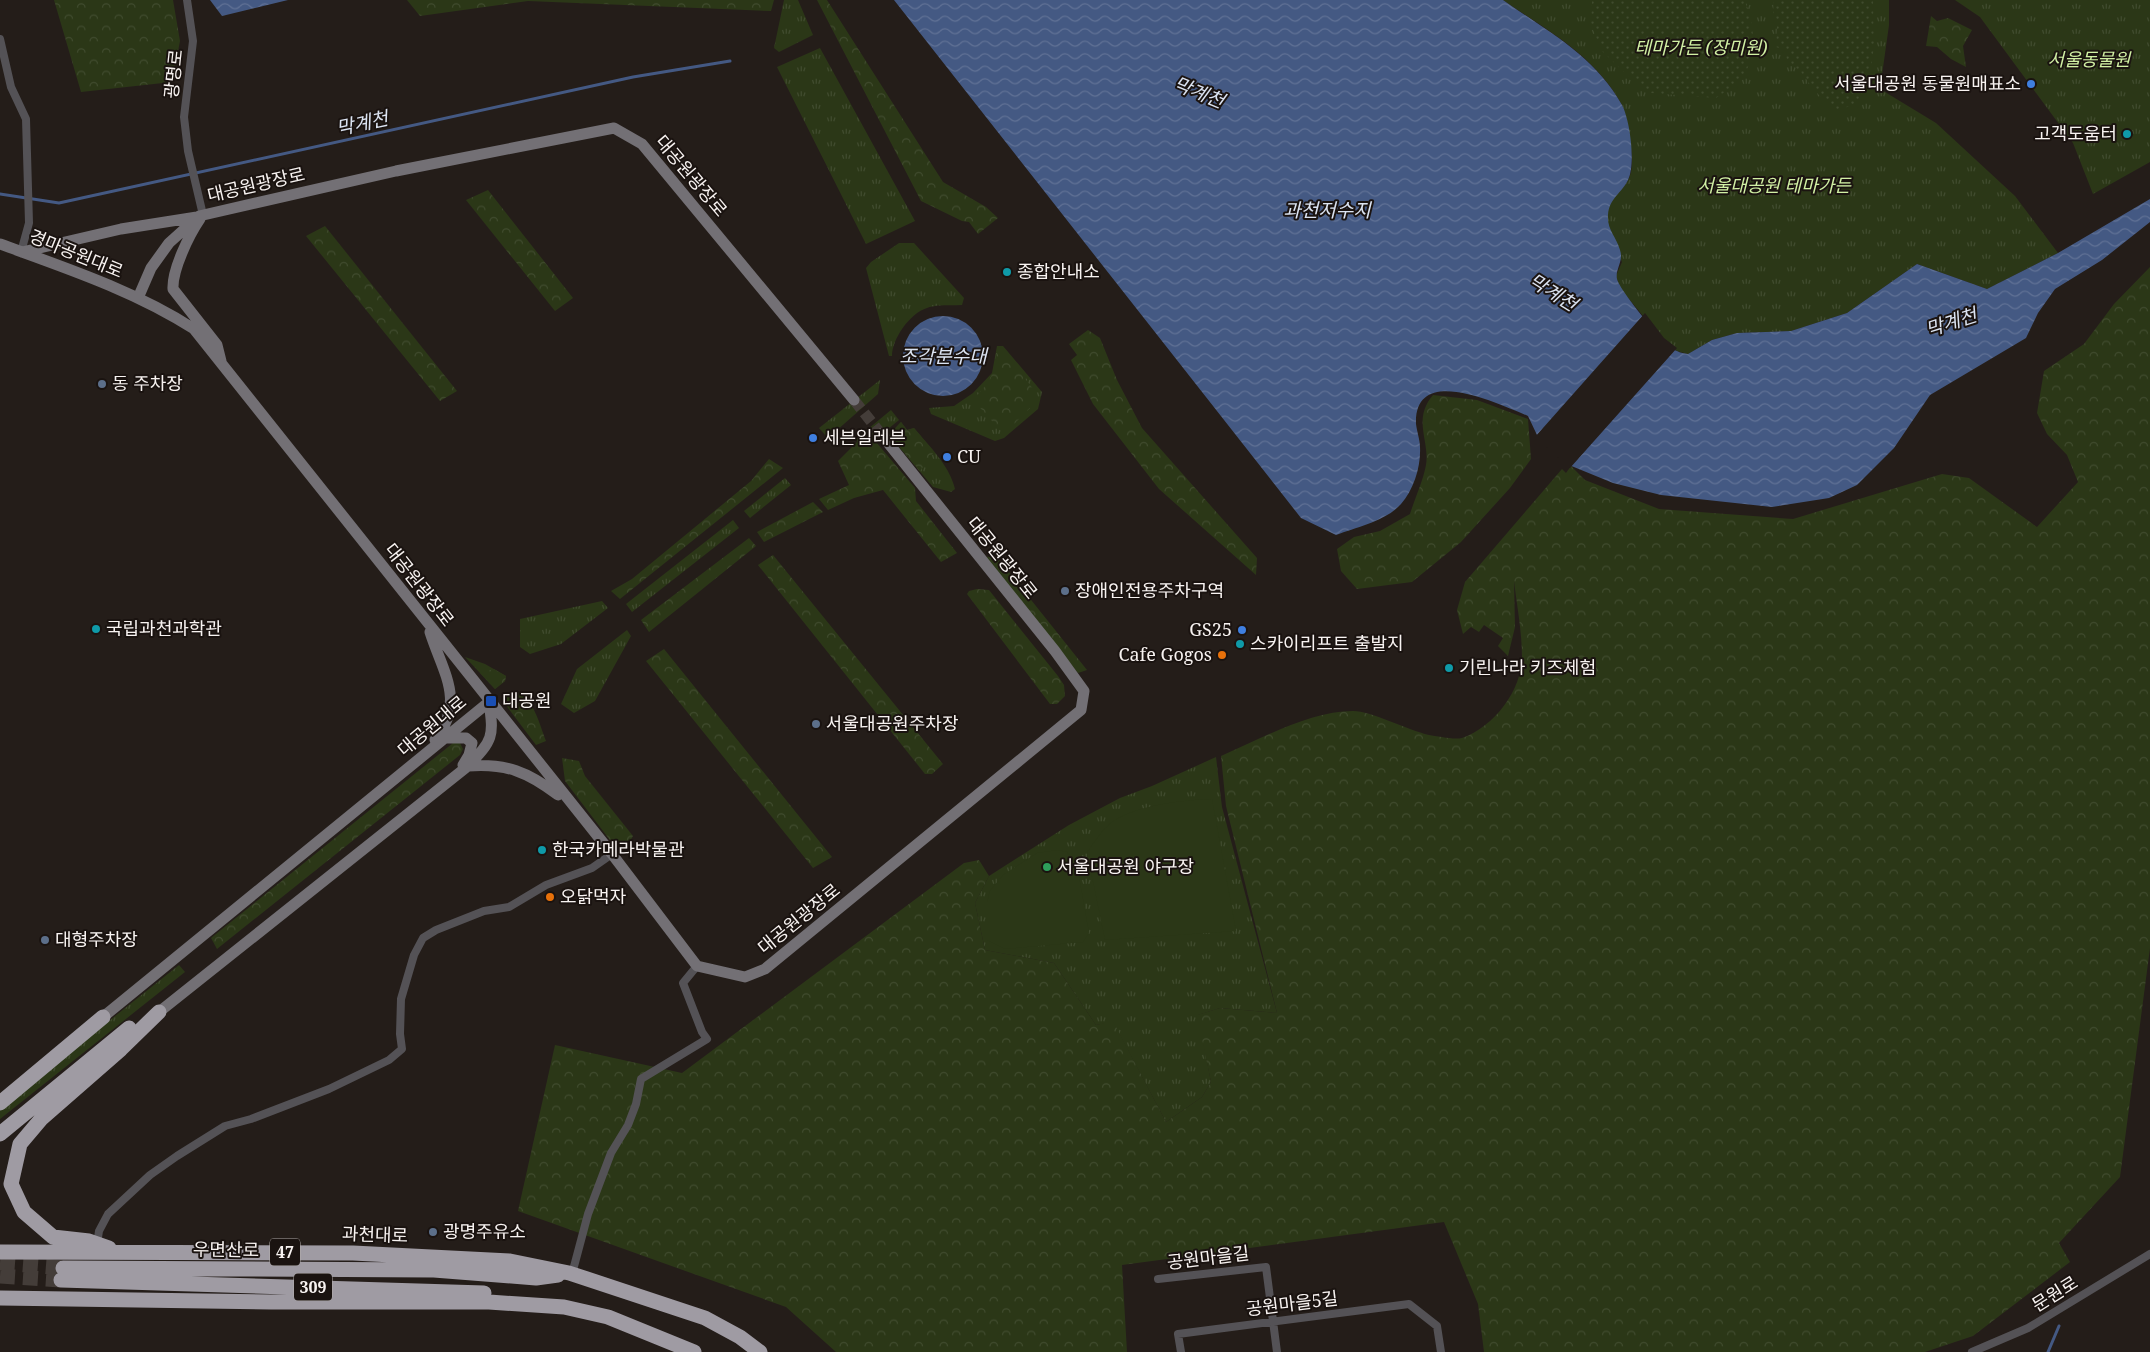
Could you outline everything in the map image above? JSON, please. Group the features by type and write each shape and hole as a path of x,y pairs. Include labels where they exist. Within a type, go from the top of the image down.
{"highway":[{"path":"0,1134 140,1020 159,1012"},
{"path":"122,1252 97,1244 53,1237 24,1212 11,1184 20,1144 42,1118 121,1049 159,1012"},
{"path":"0,1103 103,1016"},
{"path":"0,1096 22,1084"},
{"name":"과천대로","path":"0,1252 353,1252 510,1261 571,1274 705,1318 740,1337 760,1352"},
{"name":"우면산로","path":"564,1307 532,1295 62,1274 434,1270 536,1278 571,1274"},
{"path":"0,1298 251,1302 489,1302 564,1307 608,1317 694,1352"}],"street":[{"name":"광명로","path":"187,0 193,41 184,117 188,151 199,198 201,216"},
{"path":"0,39 11,87 26,120 29,223 22,252 121,229 201,216"},
{"name":"대공원광장로","path":"854,400 642,144 614,128 396,171 201,216 169,243 151,268 138,298 164,310 194,329 428,626 612,854 697,966 745,977 765,969 1081,710 1084,691 1055,651 881,434"},
{"path":"201,216 172,278 173,289 218,345 221,363"},
{"name":"경마공원대로","path":"0,244 138,298"},
{"path":"418,761 440,734 451,710 450,687 428,626"},
{"name":"대공원대로","path":"103,1016 489,702"},
{"name":"대공원대로","path":"159,1012 468,766 485,749 493,731 489,702"},
{"path":"443,738 466,738 472,743 470,755 454,779"},
{"path":"468,766 499,765 515,769 535,778 574,808"},
{"path":"97,1244 99,1231 108,1214 150,1175 177,1156 225,1126 329,1089 389,1060 402,1049 400,1034 401,998 414,955 423,938 436,930 484,911 510,907 546,885 592,868 612,854"},
{"path":"571,1274 588,1214 611,1153 628,1125 636,1104 641,1079 707,1039 702,1032 684,983 697,966"},
{"name":"문원로","path":"1972,1352 2028,1328 2150,1254"},
{"name":"공원마을길","path":"1158,1279 1266,1267 1277,1352"},
{"name":"공원마을5길","path":"1180,1352 1178,1334 1409,1304 1437,1326 1440,1352"}],"green space":[{"path":"54,0 173,0 180,41 172,82 81,92"},
{"path":"407,0 774,0 771,11 528,1 420,16"},
{"path":"784,0 798,0 813,35 779,52 774,48"},
{"path":"817,0 827,0 943,182 986,207 998,218 978,234 969,222 962,221 921,201"},
{"name":"서울대공원 테마가든","path":"1503,0 1889,0 1889,25 1880,89 1936,123 2015,196 2058,253 1987,289 1917,264 1847,313 1791,331 1737,333 1712,340 1688,354 1677,351 1663,340 1620,288 1616,276 1622,262 1610,234 1607,211 1611,200 1624,186 1630,176 1632,161 1628,123 1622,105 1599,72 1585,58 1553,33"},
{"name":"테마가든 (장미원)","path":"1592,0 1744,0 1750,13 1753,35 1749,65 1741,81 1716,98 1651,93 1627,75 1601,50 1591,24"},
{"name":"테마가든 (장미원)","path":"1774,0 1873,0 1874,45 1871,70 1860,76 1862,94 1856,104 1835,111 1814,90 1801,72 1787,60 1785,50 1776,47 1777,26 1773,11"},
{"name":"서울동물원","path":"1955,0 2150,0 2150,162 2093,194 2073,143 1980,17"},
{"path":"1931,16 1937,21 1948,18 1972,30 1963,46 1966,67 1951,59 1937,47 1926,46"},
{"path":"820,48 915,221 866,244 777,67"},
{"path":"488,190 573,298 555,311 466,200"},
{"path":"325,226 457,391 440,401 306,236"},
{"path":"899,243 914,243 964,298 962,305 931,307 914,315 903,328 895,342 892,356 889,356 866,268 871,262"},
{"path":"2150,267 2150,948 2120,1177 2059,1243 2070,1262 1973,1336 1925,1352 1484,1352 1478,1304 1444,1222 1122,1265 1127,1352 836,1352 786,1307 518,1211 555,1045 682,1073 964,863 979,860 989,876 975,903 985,950 1054,963 1096,1025 1113,1021 1166,1122 1202,1097 1211,1082 1197,1015 1220,1008 1277,1013 1226,806 1221,756 1286,727 1337,712 1361,712 1420,733 1450,738 1462,738 1474,733 1485,725 1504,706 1517,682 1521,670 1521,638 1514,581 1515,627 1508,656 1498,646 1503,638 1484,625 1479,632 1471,627 1463,634 1457,610 1465,582 1562,469 1566,473 1571,466 1585,480 1659,509 1793,519 1942,474 1969,478 2037,527 2078,482 2067,455 2047,434 2037,413 2044,371 2084,344 2114,304"},
{"path":"1088,330 1100,338 1117,380 1142,428 1257,558 1256,575 1159,489 1093,404 1071,360 1077,355 1069,344"},
{"path":"997,346 1003,346 1042,392 1038,409 1004,438 995,441 931,414 929,408 954,406 973,393 992,373"},
{"path":"1004,352 1034,390 1033,405 1011,427 1001,431 973,400 990,379 996,360 996,353"},
{"path":"880,380 878,394 836,431 826,436 819,428"},
{"path":"1433,395 1477,400 1528,419 1531,459 1510,488 1461,542 1412,582 1357,589 1341,571 1337,549 1354,537 1380,531 1410,514 1426,465 1427,456 1423,422 1427,404"},
{"path":"891,410 899,420 872,442 857,442 857,438"},
{"path":"901,422 907,430 914,428 932,449 944,464 955,489 951,492 933,487 889,435"},
{"path":"901,422 907,430 914,428 934,452 920,471 889,435"},
{"path":"857,442 876,442 915,488 916,501 957,553 941,562 883,490 854,498 828,510 819,499 849,485 838,461"},
{"path":"769,459 783,468 620,599 611,591 632,579 751,481"},
{"path":"785,478 791,485 750,518 744,511"},
{"path":"813,502 823,512 764,542 757,532"},
{"path":"733,520 739,528 632,612 626,604"},
{"path":"749,538 756,546 649,632 641,620"},
{"path":"773,555 943,764 932,774 925,774 758,565"},
{"path":"996,556 1087,670 1078,673 985,557"},
{"path":"977,589 989,590 1058,676 1064,685 1065,696 1057,704 1050,704 967,594 969,591"},
{"path":"602,601 608,608 561,644 530,654 520,647 520,619"},
{"path":"627,630 631,636 595,701 574,713 561,704 577,669"},
{"path":"664,649 832,857 813,868 646,661"},
{"path":"465,657 485,664 506,676 505,681 495,689"},
{"path":"494,669 506,676 505,681 495,689 480,673"},
{"path":"513,691 520,693 530,703 546,741 536,745 502,700"},
{"path":"453,743 460,743 463,749 460,755 217,949 211,938"},
{"name":"서울대공원 야구장","path":"1216,757 1222,807 1277,1013 1220,1008 1198,1015 1211,1082 1202,1097 1166,1122 1113,1022 1096,1025 1054,963 985,950 975,903 989,876 1069,825 1120,798 1152,786"},
{"path":"562,758 579,761 585,776 633,836 626,848 619,852 565,781"},
{"path":"1212,799 1236,931 1105,940 1087,852 1098,836 1112,822 1134,811 1160,804"},
{"path":"1058,850 1067,852 1077,865 1089,933 1083,942 1005,949 987,940 987,902 990,891 1003,875 1037,853"},
{"path":"179,965 185,972 0,1119 0,1108"}],"water":[{"path":"210,0 288,0 222,16"},
{"name":"과천저수지","path":"894,0 1503,0 1584,58 1611,88 1622,105 1630,131 1632,164 1628,180 1613,200 1608,215 1610,229 1621,254 1617,279 1634,306 1663,339 1677,351 1688,354 1712,340 1737,333 1791,331 1847,313 1917,264 1987,289 2058,253 2150,199 2150,222 2102,260 2055,289 2038,313 2026,338 1930,395 1894,448 1857,485 1829,498 1772,507 1661,495 1613,483 1569,465 1537,435 1528,416 1479,397 1443,391 1428,395 1419,406 1416,424 1420,444 1419,462 1416,477 1406,498 1395,510 1387,515 1371,523 1336,535 1301,518"},
{"name":"조각분수대","path":"943,316 958,319 971,328 980,341 983,356 980,371 971,384 958,393 943,396 928,393 915,384 906,371 903,356 906,341 915,328 928,319"}],"pier":[{"path":"1645,313 1664,338 1677,348 1570,468 1535,437"}],"waterway":[{"name":"막계천","path":"0,194 59,203 633,77 730,61"},
{"path":"2048,1352 2059,1326"}],"tunnel":[{"path":"854,400 881,434"},
{"path":"0,1263 63,1268"},
{"path":"0,1276 61,1280"}],"place":[{"name":"서울대공원 동물원매표소","path":"2031,84"},
{"name":"고객도움터","path":"2127,134"},
{"name":"종합안내소","path":"1007,272"},
{"name":"동 주차장","path":"102,384"},
{"name":"세븐일레븐","path":"813,438"},
{"name":"CU","path":"947,457"},
{"name":"장애인전용주차구역","path":"1065,591"},
{"name":"국립과천과학관","path":"96,629"},
{"name":"GS25","path":"1242,630"},
{"name":"스카이리프트 출발지","path":"1240,644"},
{"name":"Cafe Gogos","path":"1222,655"},
{"name":"기린나라 키즈체험","path":"1449,668"},
{"name":"대공원","path":"491,701"},
{"name":"서울대공원주차장","path":"816,724"},
{"name":"한국카메라박물관","path":"542,850"},
{"name":"서울대공원 야구장","path":"1047,867"},
{"name":"오닭먹자","path":"550,897"},
{"name":"대형주차장","path":"45,940"},
{"name":"광명주유소","path":"433,1232"}]}
